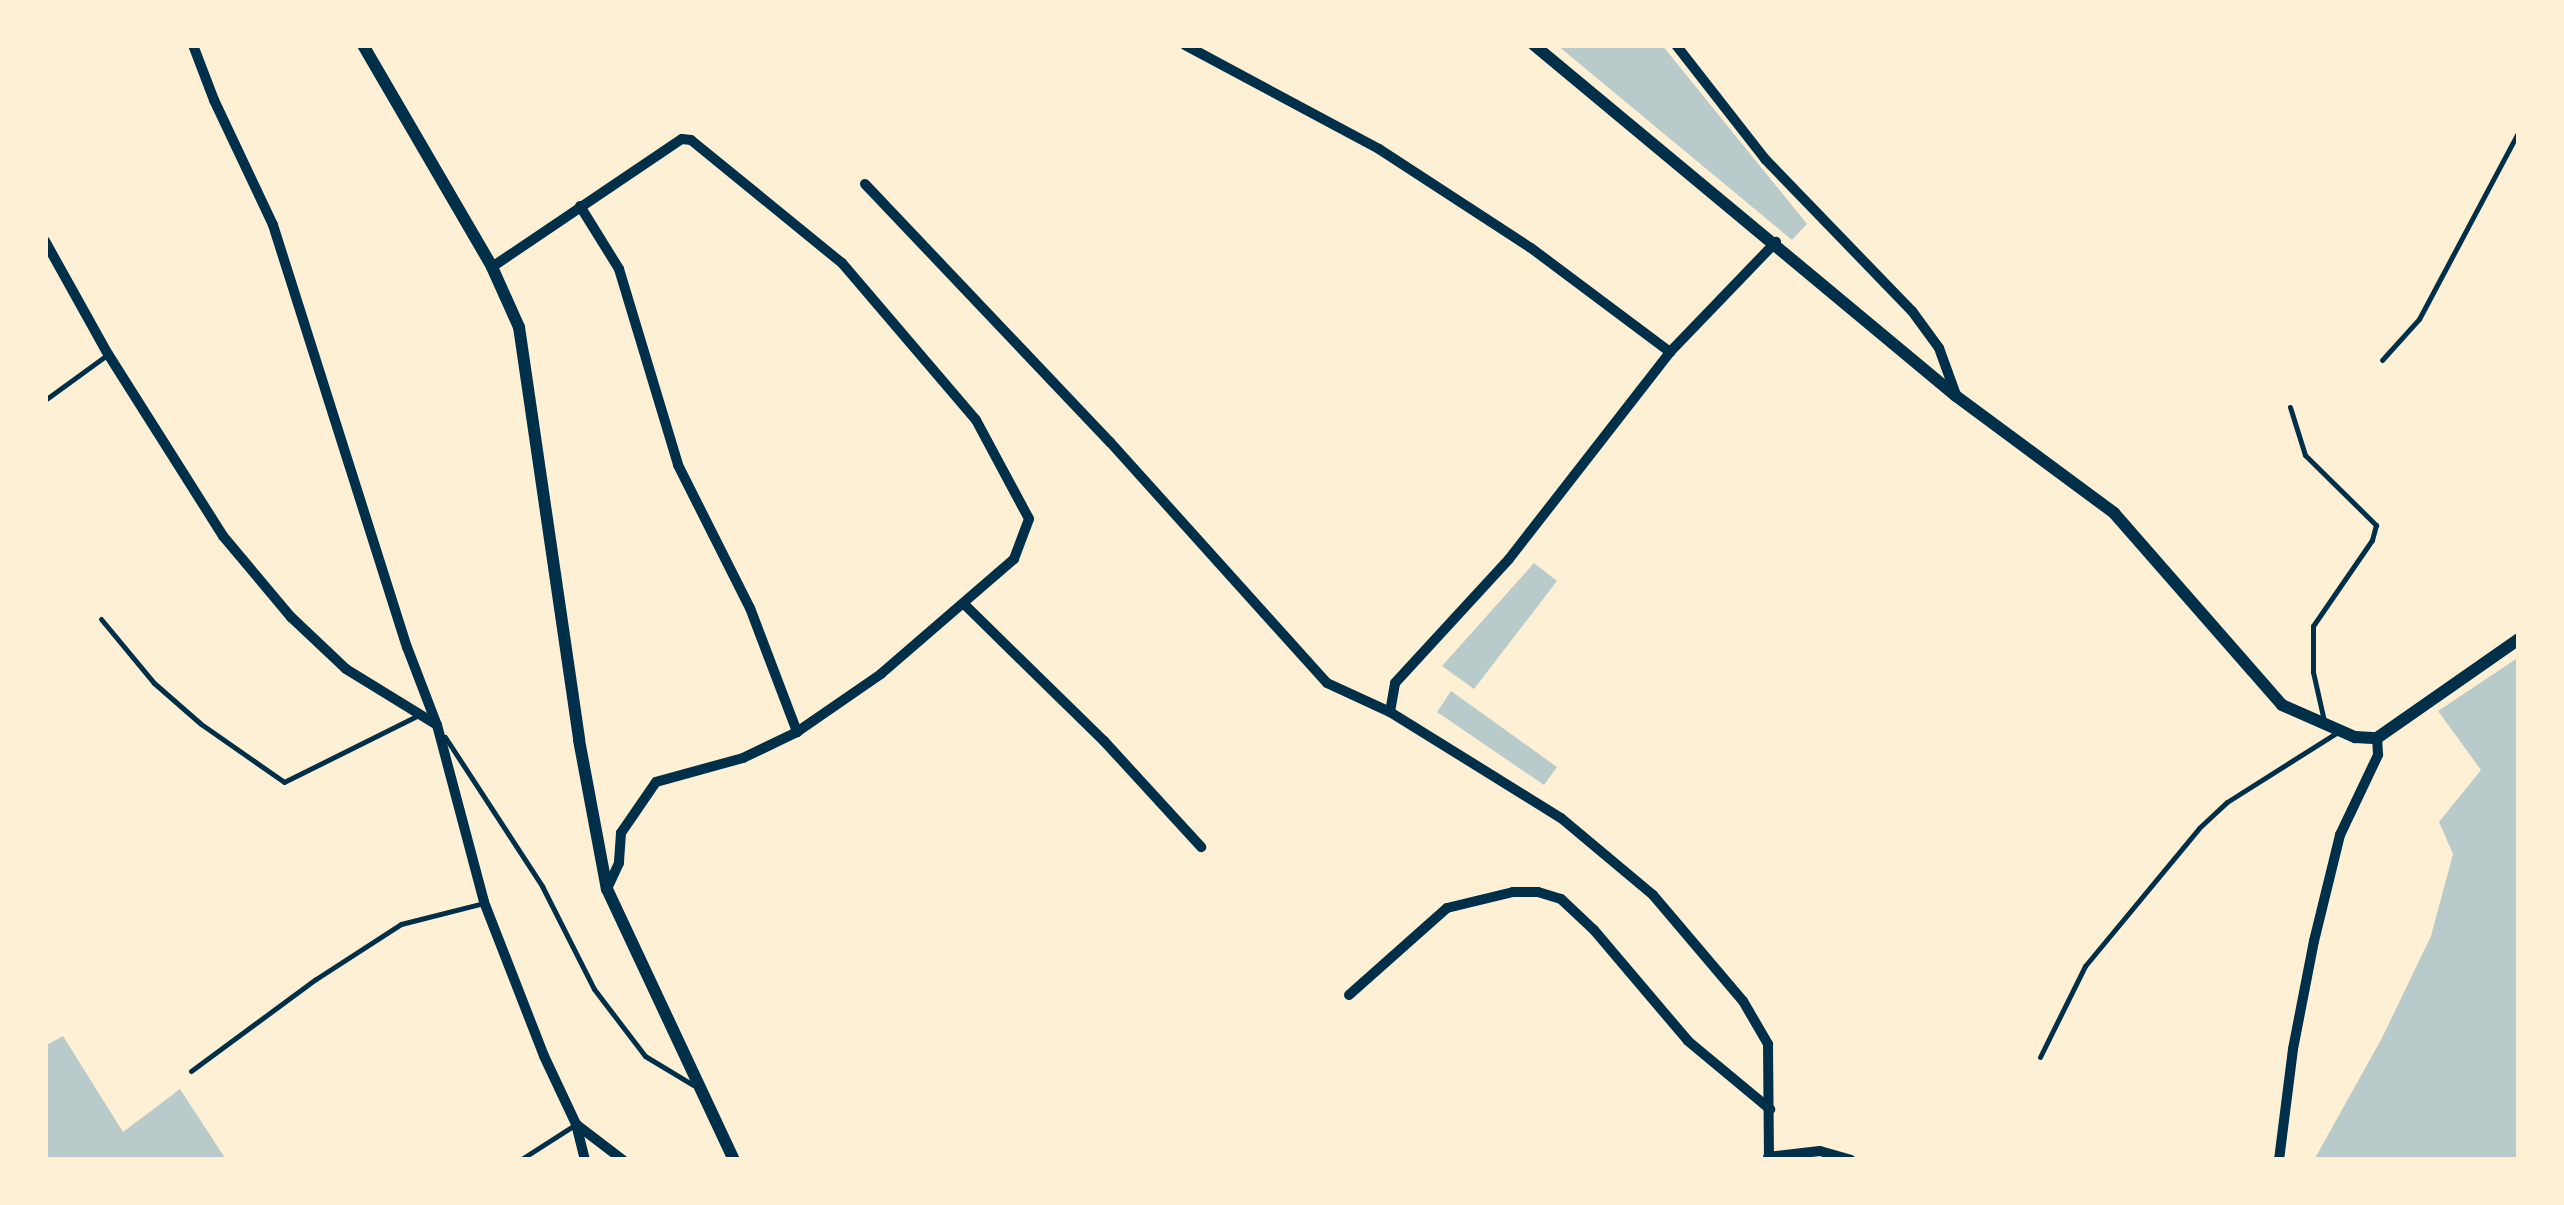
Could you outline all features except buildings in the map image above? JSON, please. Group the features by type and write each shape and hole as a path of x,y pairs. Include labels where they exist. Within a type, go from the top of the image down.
{"street":[{"path":"193,45 214,100 273,226 407,647 438,726 484,902 544,1056 576,1124 584,1160"},
{"path":"363,45 492,268 520,327 579,740 608,889 734,1160"},
{"path":"1186,45 1379,150 1531,248 1670,352"},
{"path":"1534,45 1776,242 1956,396 2114,512 2282,705 2340,730 2377,738 2519,639"},
{"path":"1676,45 1766,159 1912,312 1938,348 1956,396"},
{"path":"492,268 686,138 842,263 976,420 1029,519 1014,559 880,674 798,732 743,758 656,782 621,833 619,863 608,889"},
{"path":"864,184 1136,470 1327,683 1390,712 1561,818 1652,896 1743,1001 1768,1044 1768,1159 1820,1151 1851,1160"},
{"path":"580,206 618,269 678,465 750,608 798,732"},
{"path":"45,241 108,354 223,536 292,616 346,668 438,726"},
{"path":"1390,712 1395,683 1509,558 1670,352 1776,242"},
{"path":"964,604 1104,741 1201,847"},
{"path":"2279,1160 2293,1049 2314,941 2340,835 2378,755 2377,738"},
{"path":"1349,995 1446,908 1512,892 1538,892 1561,900 1594,930 1688,1041 1770,1109"},
{"path":"576,1124 623,1160"}],"lane":[{"path":"2382,360 2418,319 2519,131"},
{"path":"45,270 58,263"},
{"path":"45,400 108,354"},
{"path":"2290,407 2305,455 2376,525 2372,540 2313,626 2313,672 2325,724"},
{"path":"102,620 166,693 201,724 284,782 420,714"},
{"path":"438,726 542,886 594,988 645,1056 700,1088"},
{"path":"2040,1057 2085,966 2199,828 2228,802 2340,730"},
{"path":"191,1071 316,979 402,924 484,902"},
{"path":"520,1160 576,1124"}],"shaded area":[{"path":"1557,45 1662,45 1807,224 1792,240"},
{"path":"1534,563 1557,581 1474,689 1442,666"},
{"path":"2519,657 2519,1160 2314,1160 2382,1038 2431,936 2453,854 2439,822 2481,770 2438,711"},
{"path":"1451,691 1557,767 1544,785 1437,712"},
{"path":"63,1036 123,1132 180,1089 225,1158 45,1160 45,1046"}]}
